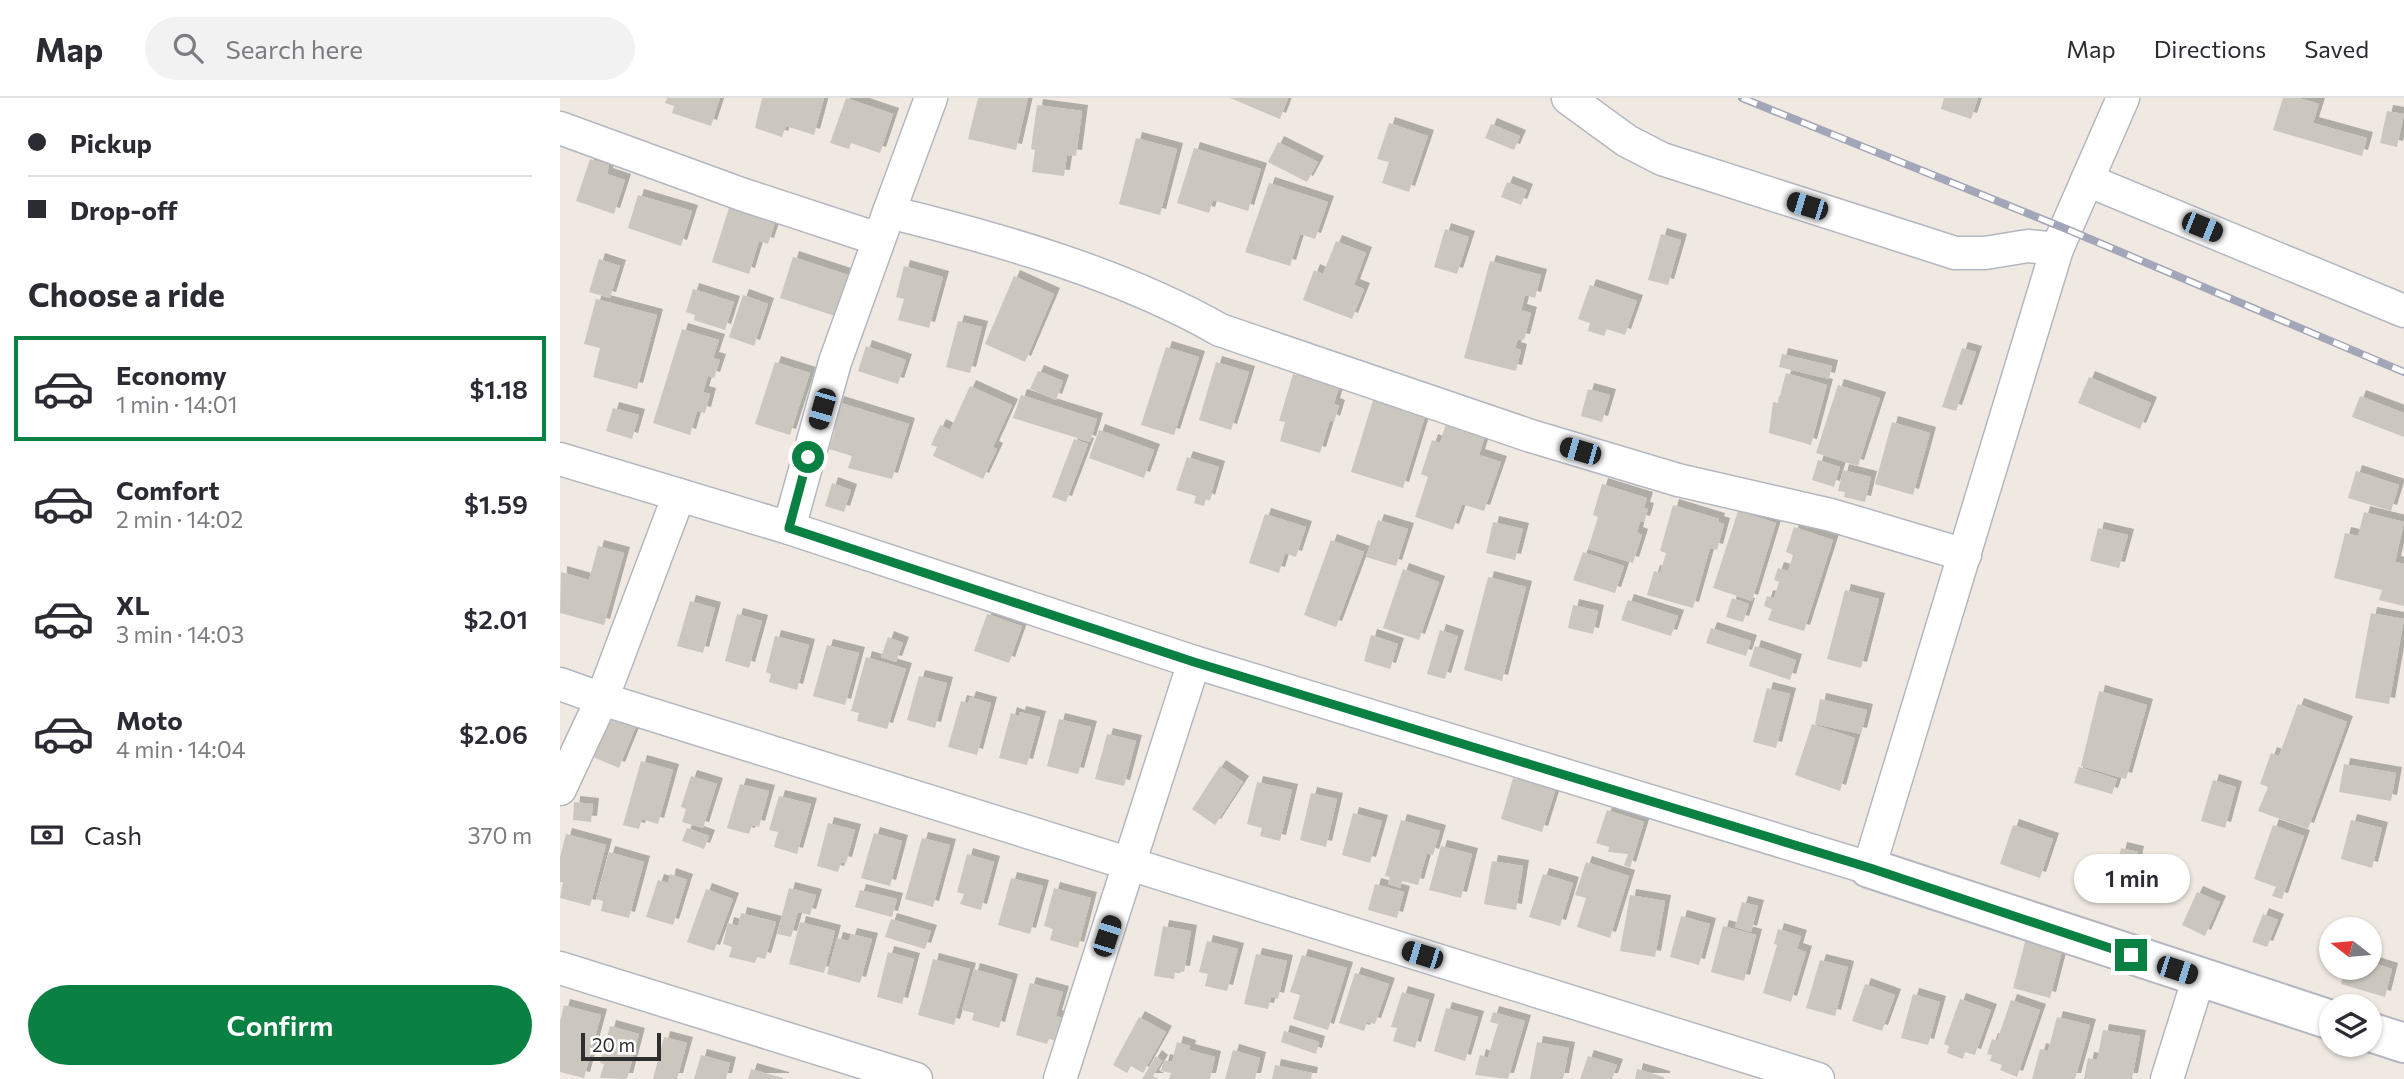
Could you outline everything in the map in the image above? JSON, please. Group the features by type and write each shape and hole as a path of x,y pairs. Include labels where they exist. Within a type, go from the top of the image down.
{"street":[{"path":"789,528 835,362 931,98"},
{"path":"1568,98 1627,142 1662,159 1955,253 1985,253 2028,246 2057,249"},
{"path":"1870,868 2057,249 2123,98"},
{"path":"560,128 741,194 884,226 982,235 1181,307 1220,330 1531,436 1678,480 1831,515 1965,555"},
{"path":"2087,180 2404,312"},
{"path":"560,459 789,528 1194,662 1870,868 2319,1016"},
{"path":"560,789 602,699 679,495"},
{"path":"1060,1079 1194,662"},
{"path":"560,684 1818,1079"},
{"path":"560,968 916,1079"},
{"path":"2167,1079 2199,977"},
{"path":"2382,1036 2404,1044"}],"building":[{"path":"667,98 720,98 711,126 672,113 674,106 665,103"},
{"path":"762,98 824,98 814,135 786,126 782,137 755,128"},
{"path":"846,98 893,114 880,153 851,143 849,149 830,143"},
{"path":"978,98 1028,98 1016,150 968,139"},
{"path":"1230,98 1288,98 1280,119"},
{"path":"1944,98 1978,98 1971,119 1941,109"},
{"path":"2283,98 2299,98 2319,104 2313,123 2367,138 2362,156 2273,130"},
{"path":"1037,105 1082,111 1076,156 1067,155 1064,176 1032,172 1035,150 1031,149"},
{"path":"2387,111 2404,114 2397,147 2380,143"},
{"path":"1389,123 1428,136 1409,192 1382,183 1389,162 1377,159"},
{"path":"1491,124 1520,136 1514,150 1485,138"},
{"path":"1136,138 1177,149 1160,215 1119,204"},
{"path":"1278,142 1318,162 1307,182 1268,162"},
{"path":"1194,148 1261,169 1248,211 1213,200 1209,213 1177,203"},
{"path":"590,159 609,165 607,174 625,180 614,214 576,201"},
{"path":"1507,182 1527,190 1521,205 1501,197"},
{"path":"1269,183 1328,202 1315,239 1300,234 1290,266 1245,252"},
{"path":"638,195 692,211 681,246 628,228"},
{"path":"732,198 778,213 768,244 759,241 749,274 712,262"},
{"path":"1445,229 1469,237 1457,274 1434,267"},
{"path":"1661,234 1681,240 1668,285 1648,280"},
{"path":"1336,241 1366,253 1354,285 1364,289 1352,319 1303,300 1314,270 1323,274"},
{"path":"793,257 848,275 835,316 780,298"},
{"path":"599,259 620,266 610,298 589,292"},
{"path":"1490,261 1541,275 1535,298 1525,295 1521,310 1531,313 1524,340 1518,339 1515,348 1521,350 1516,371 1464,358"},
{"path":"904,266 943,277 929,328 898,320 904,299 896,297"},
{"path":"1014,276 1054,294 1025,362 985,344"},
{"path":"1590,285 1637,301 1625,335 1607,329 1604,336 1588,331 1590,323 1578,319"},
{"path":"693,289 734,302 725,330 694,320 695,315 686,312"},
{"path":"743,295 768,304 754,346 729,337"},
{"path":"596,299 657,315 637,389 593,377 600,348 584,344"},
{"path":"958,321 982,327 970,373 946,367"},
{"path":"682,329 719,340 713,358 720,360 714,378 708,376 703,392 710,394 705,413 697,411 690,435 653,423"},
{"path":"866,346 906,360 898,384 858,371"},
{"path":"1166,347 1199,357 1174,435 1141,425"},
{"path":"1962,348 1976,352 1956,411 1942,407"},
{"path":"1782,354 1832,366 1829,379 1779,367"},
{"path":"775,362 810,373 790,435 755,424"},
{"path":"1216,362 1249,372 1231,430 1199,420"},
{"path":"1038,371 1063,381 1056,400 1030,389"},
{"path":"1786,373 1827,385 1811,445 1769,433 1773,402 1778,403"},
{"path":"1293,374 1339,387 1334,404 1339,406 1334,422 1330,420 1320,453 1280,441 1285,422 1279,421"},
{"path":"2089,377 2151,403 2140,429 2078,403"},
{"path":"1838,385 1880,398 1858,466 1816,453"},
{"path":"970,386 1012,405 993,447 997,449 983,479 933,456 937,447 931,445 940,425 950,430"},
{"path":"1588,389 1610,395 1602,422 1581,416"},
{"path":"1021,395 1097,419 1090,442 1013,418"},
{"path":"2360,396 2404,413 2404,437 2352,417"},
{"path":"1374,397 1426,413 1403,488 1351,472"},
{"path":"838,402 909,424 892,479 848,468 852,456 829,449 835,430 830,428"},
{"path":"613,408 639,415 632,439 606,431"},
{"path":"1449,414 1488,427 1479,455 1501,462 1484,511 1462,504 1453,530 1415,517 1428,477 1421,474 1432,440 1440,443"},
{"path":"1892,422 1930,433 1913,495 1875,484"},
{"path":"1099,430 1154,450 1144,478 1089,458"},
{"path":"1074,439 1088,444 1066,502 1052,497"},
{"path":"1187,457 1219,467 1209,501 1206,499 1204,506 1194,503 1196,496 1176,490"},
{"path":"1818,460 1840,467 1834,487 1812,480"},
{"path":"1843,470 1871,477 1865,502 1844,497 1845,492 1838,491"},
{"path":"2356,471 2399,485 2391,511 2348,498"},
{"path":"832,483 851,490 844,512 825,506"},
{"path":"1602,484 1647,498 1644,508 1648,509 1644,522 1640,521 1637,533 1642,535 1633,563 1588,549 1598,517 1593,515"},
{"path":"1673,505 1719,519 1718,522 1724,524 1717,550 1710,548 1693,608 1647,595 1654,571 1660,573 1666,553 1660,551"},
{"path":"1738,511 1776,523 1752,601 1713,588"},
{"path":"2364,512 2404,522 2395,562 2404,564 2404,606 2379,600 2382,590 2334,578 2345,533 2358,536"},
{"path":"1265,514 1306,527 1296,557 1285,553 1279,573 1249,563"},
{"path":"1378,520 1408,529 1396,566 1366,557"},
{"path":"1493,522 1523,529 1515,560 1486,553"},
{"path":"1794,527 1833,540 1804,631 1768,620 1772,609 1764,606 1767,596 1774,598 1779,582 1774,580 1778,568 1788,571 1793,555 1786,552"},
{"path":"2098,528 2128,535 2119,568 2090,561"},
{"path":"1331,540 1364,552 1336,627 1304,615"},
{"path":"598,546 624,553 604,625 560,613 561,572 589,580"},
{"path":"1583,552 1624,566 1615,593 1573,580"},
{"path":"1403,569 1439,582 1419,640 1383,628"},
{"path":"1488,577 1526,587 1502,681 1464,670"},
{"path":"1845,590 1879,599 1861,668 1827,659"},
{"path":"1732,598 1749,604 1743,622 1726,617"},
{"path":"1628,600 1678,616 1671,636 1621,620"},
{"path":"690,601 715,608 703,653 677,646"},
{"path":"1573,605 1598,611 1593,634 1568,628"},
{"path":"2371,613 2404,619 2389,704 2355,698"},
{"path":"737,614 762,621 749,668 725,661"},
{"path":"987,614 1022,626 1009,663 974,651"},
{"path":"1711,628 1751,641 1746,656 1706,643"},
{"path":"1440,630 1458,636 1445,679 1427,674"},
{"path":"1371,635 1398,644 1390,669 1364,661"},
{"path":"775,636 809,645 797,690 769,682 771,674 766,672"},
{"path":"888,637 903,643 896,662 881,657"},
{"path":"827,645 859,653 845,705 813,696"},
{"path":"1755,646 1796,660 1790,680 1749,666"},
{"path":"866,657 906,669 887,729 857,721 859,713 851,711"},
{"path":"919,676 947,683 935,728 907,720"},
{"path":"1767,688 1790,694 1776,748 1753,742"},
{"path":"2099,691 2147,705 2126,779 2081,766"},
{"path":"970,697 991,703 977,755 948,747 961,701 968,703"},
{"path":"1820,699 1867,710 1861,734 1815,724"},
{"path":"2298,704 2347,722 2308,829 2258,811 2268,787 2260,784 2271,753 2279,756"},
{"path":"1020,712 1040,717 1027,765 999,758 1011,713 1019,716"},
{"path":"609,716 636,726 619,768 593,757"},
{"path":"1059,719 1091,727 1078,774 1047,766"},
{"path":"1812,724 1855,738 1840,791 1795,775"},
{"path":"1107,734 1136,741 1124,786 1095,779"},
{"path":"641,761 673,770 658,824 642,819 639,829 623,825"},
{"path":"2344,764 2396,773 2391,801 2339,792"},
{"path":"1220,766 1243,782 1215,825 1192,809"},
{"path":"2079,767 2117,779 2112,794 2074,783"},
{"path":"691,776 717,784 703,828 682,822 686,809 681,807"},
{"path":"1513,778 1555,791 1542,832 1501,819"},
{"path":"2213,780 2236,787 2225,828 2201,821"},
{"path":"1257,782 1292,790 1280,841 1260,836 1262,828 1247,824"},
{"path":"740,784 769,791 759,827 752,825 749,834 727,828"},
{"path":"1311,793 1337,799 1326,847 1300,840"},
{"path":"779,796 811,804 797,854 774,847 778,832 769,830"},
{"path":"574,802 593,804 591,822 573,820"},
{"path":"1607,810 1644,822 1630,868 1624,865 1628,854 1608,852 1609,847 1596,843"},
{"path":"1353,813 1382,821 1370,863 1342,855"},
{"path":"1401,820 1440,831 1433,855 1427,853 1418,885 1402,881 1400,888 1388,884 1390,877 1385,876"},
{"path":"2351,820 2382,828 2372,868 2341,859"},
{"path":"828,823 855,830 846,863 841,862 838,872 817,866"},
{"path":"2013,825 2053,839 2040,878 2000,864"},
{"path":"2273,825 2304,836 2282,899 2272,896 2276,887 2254,879"},
{"path":"687,828 709,836 704,849 682,841"},
{"path":"874,833 902,841 890,886 861,878"},
{"path":"566,834 606,845 590,906 560,898 563,882 560,882 560,857"},
{"path":"922,838 950,845 933,907 905,899"},
{"path":"1441,846 1472,854 1461,898 1429,890"},
{"path":"2121,848 2138,852 2135,866 2118,862"},
{"path":"609,852 644,862 629,918 601,911 603,901 596,899"},
{"path":"967,854 994,862 981,910 960,904 964,894 957,892"},
{"path":"1492,861 1523,866 1516,910 1484,904"},
{"path":"1586,862 1629,876 1610,938 1577,927 1586,898 1575,895"},
{"path":"670,874 687,880 673,925 646,917 658,880 668,883"},
{"path":"1543,874 1573,883 1560,926 1529,917"},
{"path":"1011,878 1043,886 1030,934 998,925"},
{"path":"1375,884 1404,892 1397,918 1368,910"},
{"path":"789,888 816,895 810,915 798,912 791,937 777,934"},
{"path":"1054,888 1091,898 1078,948 1050,940 1053,929 1044,926"},
{"path":"706,889 733,899 714,951 687,942"},
{"path":"860,890 897,899 892,917 855,907"},
{"path":"2197,892 2220,902 2205,936 2182,925"},
{"path":"1630,895 1665,901 1655,957 1620,951"},
{"path":"1742,902 1758,906 1751,932 1735,927"},
{"path":"741,913 776,922 765,959 757,957 755,963 729,957 732,947 723,944 728,923 738,926"},
{"path":"2263,914 2278,920 2267,947 2252,942"},
{"path":"1681,916 1710,924 1699,965 1670,957"},
{"path":"891,919 931,931 925,949 885,937"},
{"path":"800,922 835,931 824,973 789,964"},
{"path":"1163,926 1191,931 1184,972 1175,971 1174,979 1154,976"},
{"path":"1723,926 1756,935 1744,981 1711,972"},
{"path":"1778,929 1801,936 1797,949 1806,952 1791,1002 1763,993 1777,945 1774,944"},
{"path":"851,934 872,939 860,983 827,974 837,938 849,941"},
{"path":"2026,938 2063,947 2050,998 2013,988"},
{"path":"1207,941 1238,949 1227,991 1205,986 1208,974 1199,972"},
{"path":"888,952 914,959 902,1004 877,997"},
{"path":"1256,954 1287,961 1278,999 1271,997 1268,1009 1244,1004"},
{"path":"1302,955 1347,968 1328,1030 1293,1019 1300,995 1290,992"},
{"path":"933,959 970,969 954,1025 918,1015"},
{"path":"1820,960 1848,967 1835,1016 1806,1008"},
{"path":"2382,966 2392,969 2385,997 2341,984 2342,980 2382,980"},
{"path":"974,969 1012,980 999,1028 972,1020 974,1013 962,1010"},
{"path":"1355,973 1389,984 1375,1024 1367,1022 1364,1031 1339,1023"},
{"path":"1030,983 1063,992 1056,1016 1063,1018 1057,1041 1049,1039 1047,1044 1016,1035"},
{"path":"1865,984 1895,995 1882,1031 1852,1021"},
{"path":"1402,992 1429,1000 1415,1048 1393,1041 1397,1028 1391,1027"},
{"path":"1913,994 1940,1002 1928,1045 1901,1038"},
{"path":"1960,999 1991,1010 1975,1055 1965,1052 1963,1059 1947,1053 1949,1046 1944,1044"},
{"path":"2011,1000 2040,1010 2017,1077 2000,1070 2002,1065 1990,1061 1992,1055 1987,1054 1992,1039 1997,1041"},
{"path":"564,1005 601,1015 584,1078 560,1072 560,1021"},
{"path":"1446,1008 1478,1017 1465,1061 1434,1051"},
{"path":"1493,1012 1525,1021 1508,1079 1475,1075 1480,1055 1488,1058 1498,1024 1490,1022"},
{"path":"1139,1017 1166,1032 1143,1073 1131,1066 1127,1073 1113,1065"},
{"path":"2057,1017 2090,1025 2075,1079 2032,1079 2040,1049 2048,1051"},
{"path":"610,1026 639,1034 627,1079 600,1078 604,1064 600,1063"},
{"path":"2103,1030 2140,1036 2132,1079 2084,1079 2088,1058 2097,1060"},
{"path":"1284,1031 1319,1042 1316,1054 1281,1042"},
{"path":"664,1037 687,1043 677,1079 653,1079"},
{"path":"1177,1042 1190,1046 1189,1050 1215,1057 1210,1079 1169,1079 1171,1073 1161,1071 1164,1060 1172,1062"},
{"path":"1537,1042 1569,1048 1563,1079 1530,1079"},
{"path":"1233,1050 1260,1058 1255,1079 1225,1079"},
{"path":"701,1055 730,1063 726,1079 694,1079"},
{"path":"1156,1056 1162,1061 1153,1076 1158,1079 1142,1079"},
{"path":"1588,1056 1617,1065 1612,1079 1580,1079"},
{"path":"1275,1065 1312,1073 1311,1079 1272,1079"},
{"path":"751,1069 783,1078 783,1079 748,1079"},
{"path":"1637,1069 1664,1077 1664,1079 1635,1079"}],"railway":[{"path":"1742,98 2064,228 2404,372"}],"route":[{"path":"808,457 789,528 1194,662 1870,868 2131,955"}]}
